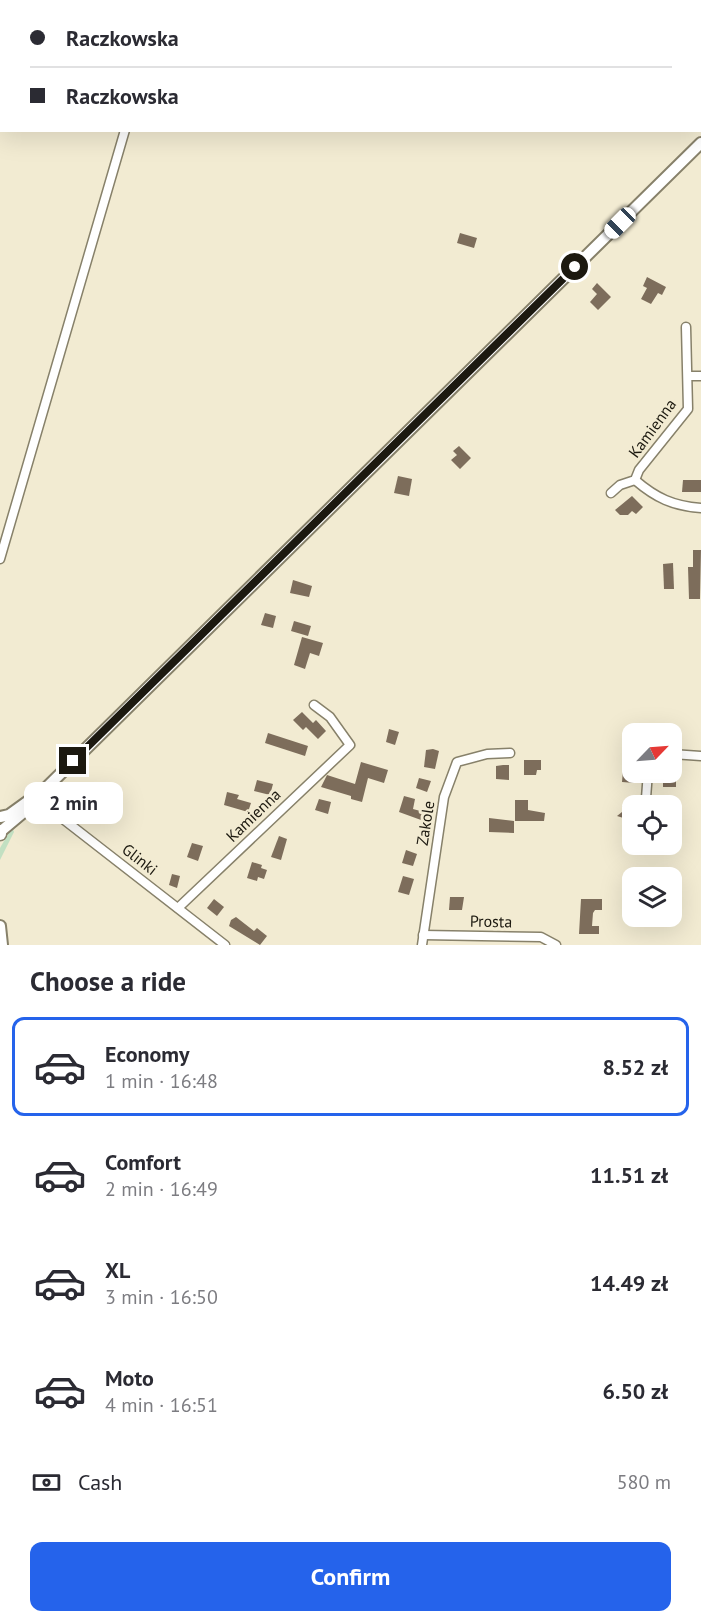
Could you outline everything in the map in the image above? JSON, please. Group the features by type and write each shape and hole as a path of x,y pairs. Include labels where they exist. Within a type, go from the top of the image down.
{"street":[{"path":"0,559 124,132"},
{"path":"0,817 9,815 36,798 701,143"},
{"name":"Kamienna","path":"611,494 620,485 635,480 639,471 688,409 686,327"},
{"path":"688,376 701,376"},
{"path":"635,480 653,496 671,504 701,508"},
{"name":"Kamienna","path":"178,908 350,745 330,717 314,705"},
{"name":"Zakole","path":"423,940 444,797 457,762 487,754 510,753"},
{"path":"682,755 701,756"},
{"path":"0,832 31,807 36,798"},
{"name":"Glinki","path":"36,798 225,945"},
{"path":"0,926 2,945"},
{"name":"Prosta","path":"423,940 541,937 556,945"}],"green space":[{"path":"12,827 14,832 0,860 0,848"}],"building":[{"path":"460,233 477,238 474,248 457,243"},
{"path":"647,277 666,287 662,295 658,293 651,304 641,299 647,288 643,286"},
{"path":"597,283 611,297 598,310 590,302 597,294 592,289"},
{"path":"459,446 471,458 460,469 451,460 457,455 453,451"},
{"path":"398,476 412,479 409,496 394,493"},
{"path":"683,480 701,480 701,492 682,492"},
{"path":"632,496 643,507 636,514 632,511 628,515 620,515 615,510"},
{"path":"693,550 701,550 700,599 689,599 688,567 693,567"},
{"path":"673,563 674,589 664,589 663,564"},
{"path":"293,580 312,586 309,597 290,593"},
{"path":"265,613 276,616 273,628 261,625"},
{"path":"294,621 311,626 308,636 291,631"},
{"path":"302,637 323,643 319,656 310,653 305,669 294,665"},
{"path":"302,712 313,723 316,720 326,731 318,739 306,727 303,730 293,720"},
{"path":"389,729 399,732 395,745 386,742"},
{"path":"268,733 308,746 305,756 265,743"},
{"path":"426,750 439,751 435,769 424,767"},
{"path":"524,760 541,760 541,770 537,770 536,775 524,775"},
{"path":"361,762 388,770 384,783 368,778 362,802 351,799 351,796 321,787 327,775 355,784"},
{"path":"509,765 509,780 496,779 496,766"},
{"path":"419,778 431,781 427,792 416,788"},
{"path":"257,780 273,784 270,795 254,791"},
{"path":"663,783 676,783 676,787 663,787"},
{"path":"227,792 239,795 237,799 251,803 248,812 224,805"},
{"path":"404,796 415,799 413,809 424,812 421,820 399,812"},
{"path":"319,799 331,802 328,814 315,810"},
{"path":"515,800 528,800 528,810 545,813 544,821 515,821"},
{"path":"489,818 514,821 514,833 489,832"},
{"path":"279,836 287,839 281,860 271,857"},
{"path":"192,843 203,846 198,861 187,857"},
{"path":"406,850 417,854 413,866 402,863"},
{"path":"252,862 262,865 261,868 267,870 264,879 258,877 257,881 247,878"},
{"path":"172,874 180,876 177,888 169,885"},
{"path":"403,876 414,879 409,895 398,892"},
{"path":"450,897 464,897 462,910 449,910"},
{"path":"214,899 224,907 217,916 207,908"},
{"path":"581,899 602,899 602,910 595,910 593,913 592,926 599,926 599,934 579,934"},
{"path":"236,917 254,931 257,928 267,936 260,945 229,926 231,920"}],"route":[{"path":"73,761 575,267"}]}
